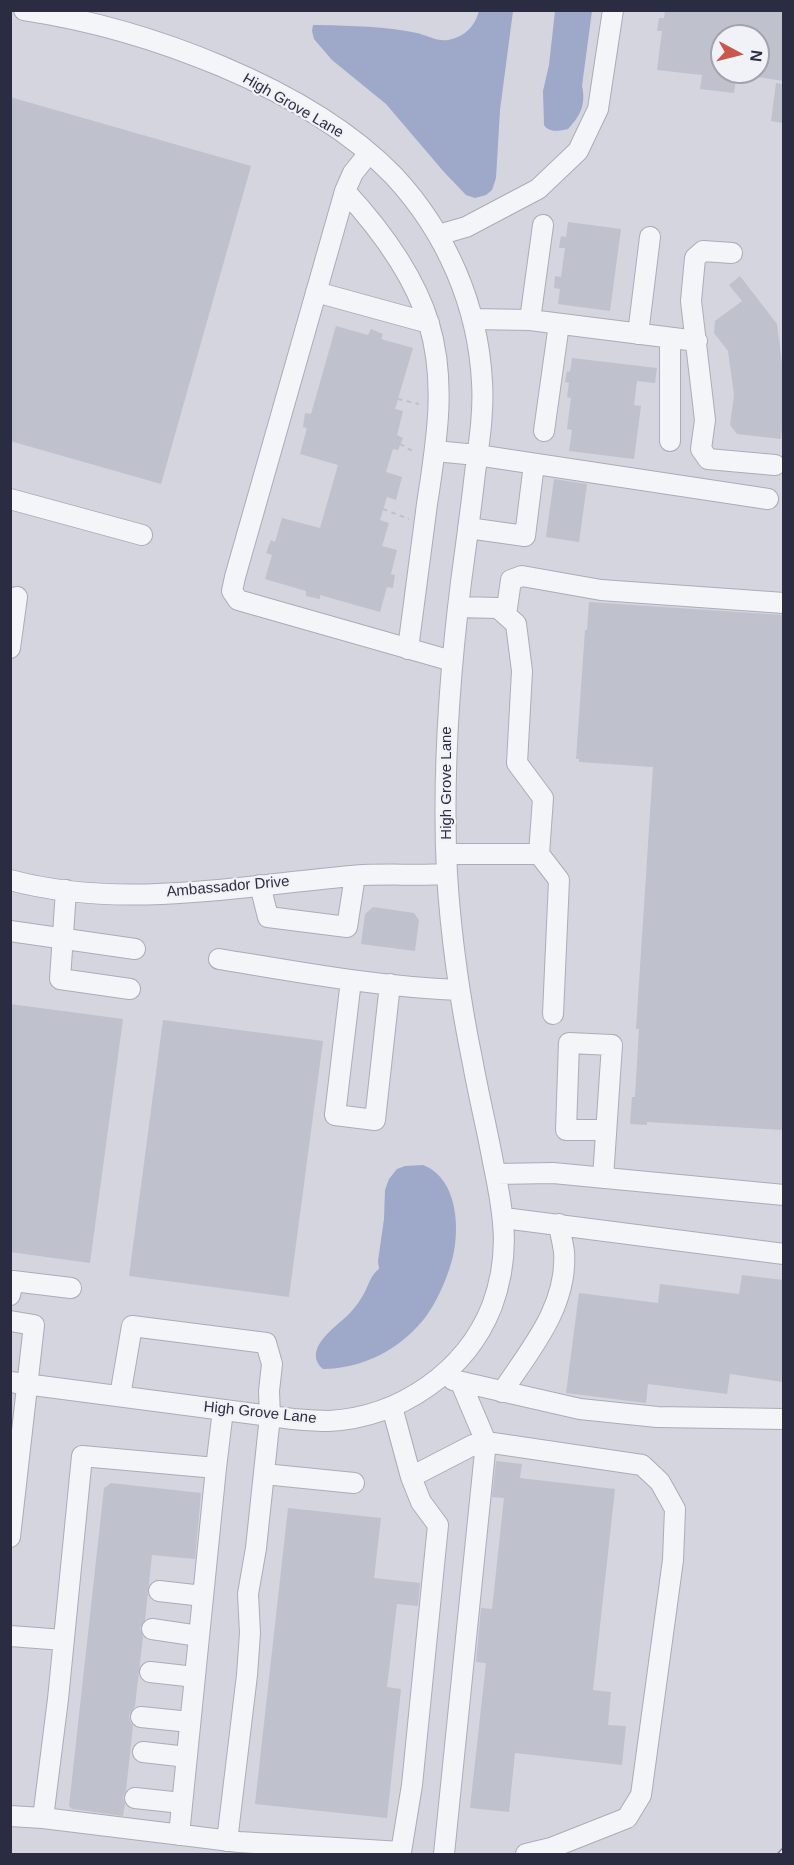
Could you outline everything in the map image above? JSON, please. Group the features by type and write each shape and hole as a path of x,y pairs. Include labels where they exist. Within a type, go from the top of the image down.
{"street":[{"name":"High Grove Lane","path":"19,1383 270,1416 330,1421 373,1413 414,1396 442,1375 466,1350 491,1308 501,1279 504,1257 504,1218 459,990 447,874 445,769 452,661 481,429 483,386 473,319 457,273 438,235 409,194 369,153 324,120 236,73 201,58 90,23 24,10"},
{"path":"438,235 466,227 538,189 578,151 598,110 612,10"},
{"path":"369,153 353,173 345,191 232,591 238,600 452,661"},
{"path":"345,191 384,236 406,274 429,323 437,363 439,388 435,451 408,648"},
{"path":"530,320 543,225"},
{"path":"638,334 650,237"},
{"path":"732,253 703,251 695,258 692,301 705,420 701,449 708,459 775,465"},
{"path":"316,292 429,323"},
{"path":"473,319 530,320 697,341"},
{"path":"544,431 559,324"},
{"path":"670,338 670,441"},
{"path":"435,451 477,455 768,499"},
{"path":"468,528 525,536 534,464"},
{"path":"10,499 142,535"},
{"path":"506,615 511,580 522,576 601,590 783,603"},
{"path":"10,648 17,597"},
{"path":"458,607 498,608 516,624 522,671 517,763 543,798 539,854 559,880 553,1014"},
{"path":"447,854 539,854"},
{"name":"Ambassador Drive","path":"10,880 66,890 120,894 200,891 355,876 447,874"},
{"path":"260,885 268,917 347,927 355,876"},
{"path":"66,890 60,979 130,989"},
{"path":"10,931 135,949"},
{"path":"219,959 351,980 459,990"},
{"path":"351,980 335,1115 375,1120 390,984"},
{"path":"603,1178 612,1045 569,1042 566,1130 606,1130"},
{"path":"496,1174 553,1173 783,1195"},
{"path":"504,1218 783,1254"},
{"path":"502,1392 544,1329 559,1296 564,1253 559,1224"},
{"path":"10,1295 13,1281 71,1288"},
{"path":"10,1321 34,1325 19,1383 10,1537"},
{"path":"120,1396 132,1326 266,1343 272,1364 269,1391 270,1416 256,1548 248,1594 250,1633 247,1675 227,1841"},
{"path":"442,1375 461,1383 580,1409 657,1417 783,1419"},
{"path":"444,1854 486,1442 461,1383"},
{"path":"10,1816 227,1841 402,1853 412,1785 438,1525 421,1502 411,1478 392,1407"},
{"path":"178,1835 223,1410"},
{"path":"411,1478 474,1445 486,1442 642,1465 660,1482 675,1509 673,1560 641,1795 627,1818 551,1848 526,1854"},
{"path":"43,1818 64,1640 82,1456 216,1468"},
{"path":"264,1474 354,1483"},
{"path":"159,1591 203,1596"},
{"path":"152,1629 199,1636"},
{"path":"10,1636 64,1640"},
{"path":"150,1672 195,1677"},
{"path":"141,1717 190,1722"},
{"path":"143,1752 187,1757"},
{"path":"135,1798 182,1803"}],"path":[{"path":"398,399 419,404"},
{"path":"400,444 414,452"},
{"path":"383,509 411,519"}],"shaded area":[{"path":"11,11 783,11 783,1854 11,1854"}],"water":[{"path":"479,11 513,11 500,110 496,178 492,190 486,195 475,198 466,195 444,172 386,104 332,60 314,39 312,31 313,25 368,27 405,31 448,40 468,30"},
{"path":"555,11 592,11 581,109 568,129 558,131 551,130 544,125 543,91 549,65"},
{"path":"423,1165 435,1172 444,1182 451,1195 454,1210 456,1240 454,1254 440,1291 422,1321 397,1345 362,1363 323,1369 317,1362 318,1347 328,1333 355,1307 373,1275 379,1269 385,1190 389,1179 397,1169"}],"building":[{"path":"665,10 783,10 783,81 770,79 770,24 710,24 710,84 735,84 734,93 700,89 702,75 657,70 662,31 657,31 659,18 664,18"},
{"path":"776,83 783,84 783,123 771,121"},
{"path":"10,97 251,166 161,484 10,441"},
{"path":"568,222 621,229 610,311 558,304 560,289 554,288 555,276 561,277 565,248 559,248 561,236 566,237"},
{"path":"740,276 777,324 783,371 781,439 737,434 730,425 734,395 728,351 714,333 715,321 742,301 729,285"},
{"path":"336,326 368,335 371,329 383,334 381,339 413,348 395,409 403,411 397,435 403,438 398,450 393,449 386,472 402,477 396,500 387,497 380,520 389,523 382,546 397,550 391,574 395,575 393,588 387,587 380,612 320,595 320,599 306,596 306,591 265,579 272,555 266,553 271,540 275,542 282,518 320,528 338,465 300,454 307,428 303,427 305,413 311,414"},
{"path":"572,358 657,368 655,383 637,381 634,405 641,406 634,459 569,451 572,430 567,429 571,398 567,397 569,383 565,382 567,371 570,372"},
{"path":"554,479 587,484 579,542 546,537"},
{"path":"589,602 783,615 783,1130 647,1122 647,1125 630,1124 632,1097 635,1097 639,1029 636,1029 653,767 579,762 579,759 576,759"},
{"path":"373,907 414,913 419,920 415,951 361,944 365,914"},
{"path":"10,1004 123,1019 90,1263 10,1252"},
{"path":"163,1020 323,1041 289,1297 129,1276"},
{"path":"742,1275 783,1280 783,1382 730,1374 727,1394 648,1384 646,1403 566,1393 579,1293 658,1303 660,1284 739,1294"},
{"path":"496,1461 522,1464 520,1478 615,1489 593,1690 611,1692 608,1725 626,1726 622,1765 515,1753 509,1812 470,1808 486,1663 476,1662 481,1608 492,1609 504,1498 492,1497"},
{"path":"111,1483 201,1493 195,1559 152,1555 145,1620 140,1628 143,1637 135,1706 129,1715 133,1726 126,1790 123,1797 125,1804 123,1816 72,1809 69,1806 104,1488"},
{"path":"288,1508 381,1518 374,1578 420,1583 418,1606 397,1604 387,1687 401,1689 387,1818 255,1804"}],"railway":[{"path":"781,1854 784,1851"}]}
